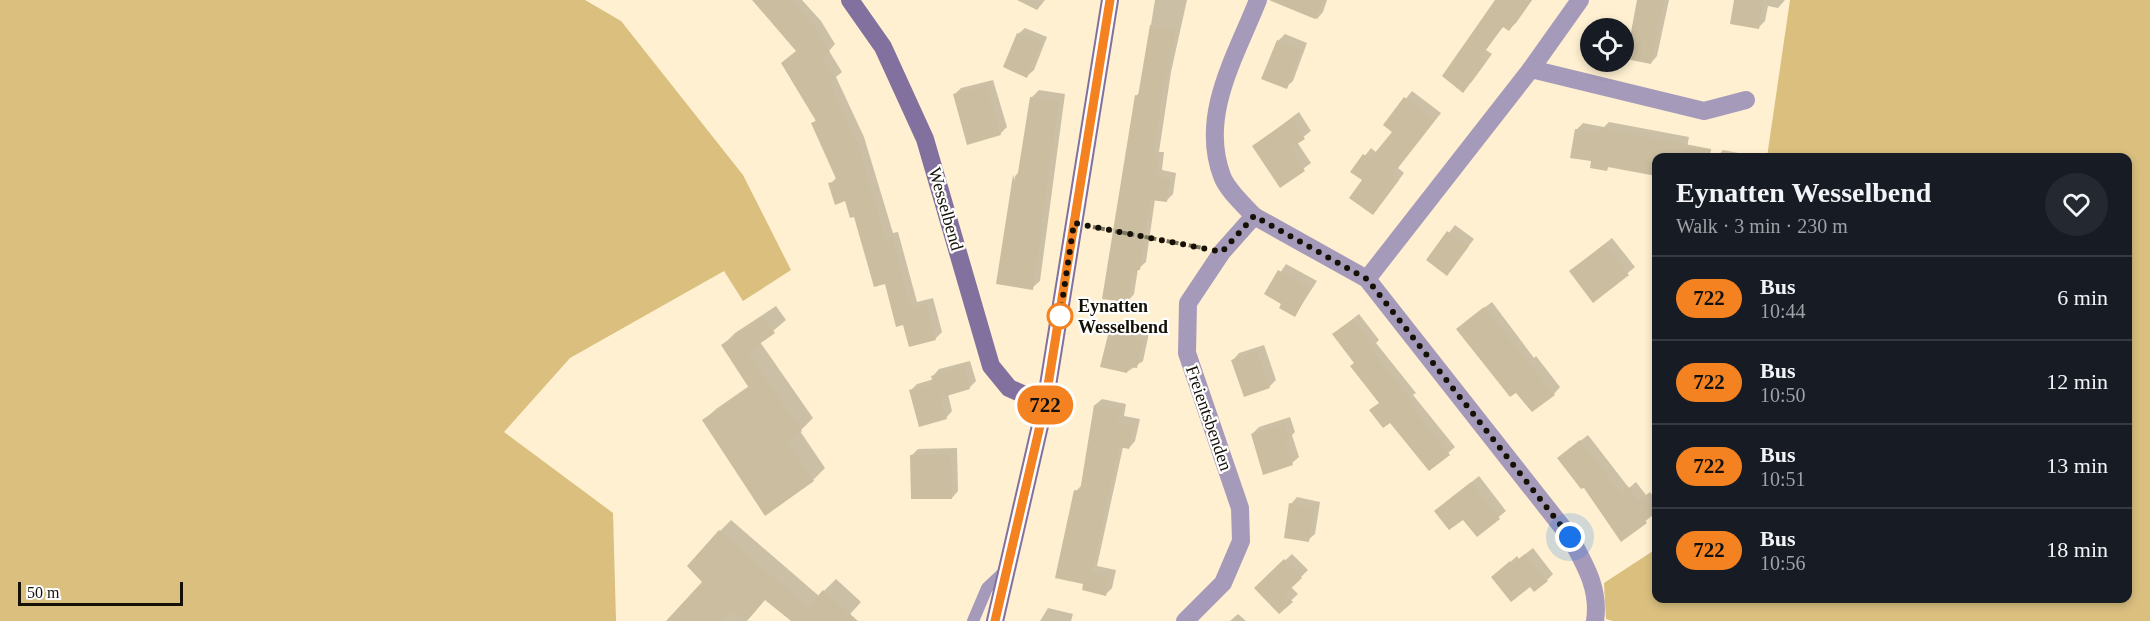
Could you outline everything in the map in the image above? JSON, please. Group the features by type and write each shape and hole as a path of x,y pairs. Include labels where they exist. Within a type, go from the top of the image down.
{"street":[{"name":"Wesselbend","path":"850,0 884,47 926,139 991,366 1009,388 1045,404"},
{"path":"995,621 1045,404 1110,0"},
{"path":"1258,0 1219,95 1213,135 1222,178 1254,216 1367,279 1570,537 1589,571 1598,603 1595,621"},
{"path":"1367,279 1532,69 1580,0"},
{"path":"1532,69 1704,111 1746,100"},
{"name":"Freientsbenden","path":"1185,621 1223,583 1241,541 1240,508 1187,353 1188,303 1222,252 1254,216"}],"lane":[{"path":"973,621 987,588 1007,568"}],"path":[{"path":"1074,223 1222,252"}],"shaded area":[{"path":"0,0 585,0 621,21 743,175 791,270 743,301 724,271 570,358 504,432 613,513 616,621 0,621"},
{"path":"1790,0 2150,0 2150,621 1613,621 1606,619 1604,583 1652,552 1652,603 2132,603 2132,153 1768,153"}],"building":[{"path":"752,0 791,0 815,27 830,52 823,57 836,79 830,83 858,144 886,239 892,237 911,308 926,303 936,340 909,347 903,325 896,327 885,284 874,287 854,217 850,218 845,201 835,205 828,183 837,181 811,123 816,121 781,63 796,51"},
{"path":"1269,0 1323,0 1315,19"},
{"path":"1495,0 1532,0 1509,31 1503,27 1480,57 1486,62 1463,93 1442,76"},
{"path":"1637,0 1664,0 1651,64 1634,61 1634,18"},
{"path":"1734,0 1764,0 1759,29 1730,24"},
{"path":"1150,25 1176,30 1167,78 1165,77 1153,158 1158,159 1156,176 1170,179 1167,202 1150,200 1140,270 1134,270 1128,302 1102,299 1135,95 1138,96"},
{"path":"1017,33 1042,43 1027,78 1003,67"},
{"path":"1277,40 1302,50 1287,89 1261,79"},
{"path":"987,85 1001,135 967,145 953,94"},
{"path":"1030,97 1059,101 1033,290 996,284 1013,175 1016,185"},
{"path":"1404,97 1435,120 1392,175 1399,180 1373,215 1349,198 1362,180 1350,172 1363,154 1370,159 1392,132 1383,125"},
{"path":"1292,118 1305,139 1291,148 1305,171 1280,188 1252,146"},
{"path":"1601,128 1711,149 1711,153 1652,153 1652,175 1608,167 1607,171 1590,168 1591,161 1570,158 1575,129 1600,133"},
{"path":"1447,231 1469,246 1447,276 1426,260"},
{"path":"1605,244 1629,275 1593,303 1569,271"},
{"path":"1278,270 1311,288 1295,317 1279,308 1281,304 1264,294"},
{"path":"1484,307 1555,395 1532,412 1516,393 1510,397 1456,329"},
{"path":"763,317 775,333 748,352 802,431 788,441 814,481 765,516 702,420 749,388 721,345"},
{"path":"1353,319 1374,347 1371,349 1411,400 1408,402 1450,455 1429,471 1390,423 1383,428 1369,410 1379,403 1350,366 1354,363 1332,334"},
{"path":"1110,327 1137,334 1136,337 1144,339 1137,368 1129,367 1127,373 1100,367"},
{"path":"1257,351 1270,388 1244,397 1231,360"},
{"path":"964,366 970,389 940,398 947,419 919,427 909,390 933,383 931,376"},
{"path":"1094,405 1121,410 1118,422 1134,426 1129,449 1119,447 1092,572 1110,577 1106,596 1082,590 1083,584 1055,578 1074,490 1080,491"},
{"path":"1284,423 1289,440 1286,441 1293,465 1263,475 1251,434"},
{"path":"1580,440 1621,493 1629,487 1639,501 1643,497 1652,509 1652,513 1644,519 1647,523 1621,542 1584,488 1581,489 1557,458"},
{"path":"951,454 952,499 911,499 910,455"},
{"path":"1471,482 1500,519 1477,537 1463,520 1449,530 1434,511"},
{"path":"1289,503 1314,508 1309,542 1284,538"},
{"path":"719,530 808,607 823,590 858,621 791,621 765,600 747,621 733,611 724,621 666,621 702,582 687,566"},
{"path":"1525,554 1548,581 1534,592 1530,587 1511,602 1491,577 1510,561 1512,564"},
{"path":"1284,559 1302,578 1285,594 1293,602 1279,614 1254,588"}],"bus line":[{"name":"722","path":"995,621 1045,404 1110,0"}],"place":[{"name":"Eynatten Wesselbend","path":"1060,316"}],"route":[{"path":"1060,316 1074,223 1222,252 1254,216 1367,279 1570,537"}]}
